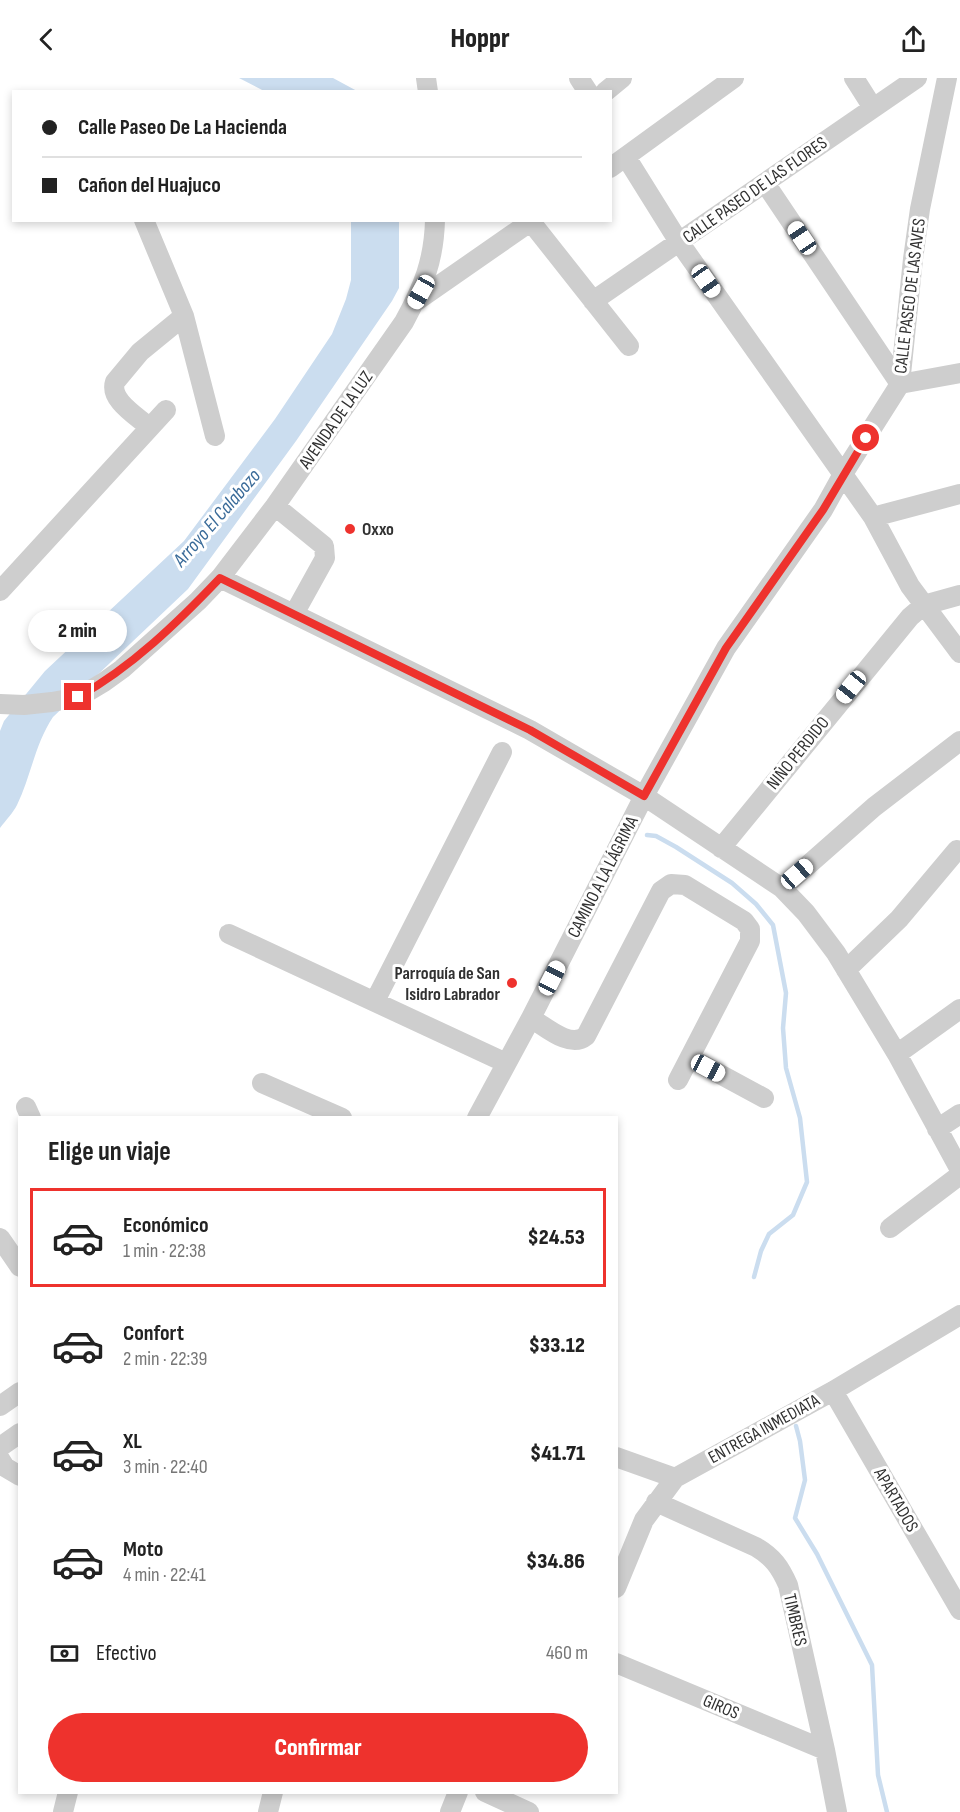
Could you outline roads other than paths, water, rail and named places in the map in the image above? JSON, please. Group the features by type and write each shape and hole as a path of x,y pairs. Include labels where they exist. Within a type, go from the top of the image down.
{"street":[{"path":"608,90 622,78"},
{"path":"734,78 705,88 618,162 679,242 843,474 873,518 910,586 960,653"},
{"path":"854,78 873,108"},
{"name":"CALLE PASEO DE LAS FLORES","path":"592,301 917,78"},
{"name":"CALLE PASEO DE LAS AVES","path":"900,384 920,209 947,78"},
{"name":"CALLE PASEO DE LAS AVES","path":"765,183 900,384"},
{"path":"145,222 184,316 215,436"},
{"name":"AVENIDA DE LA LUZ","path":"0,704 43,703 78,697 122,669 198,601 220,578 275,506 398,331 421,292 432,257 435,222"},
{"path":"415,302 531,222"},
{"path":"533,222 629,346"},
{"path":"149,427 117,398 113,388 115,382 140,352 184,316"},
{"path":"900,384 960,373"},
{"name":"CAMINO A LA LÁGRIMA","path":"478,1116 531,1018 644,796 726,648 823,510 900,384"},
{"path":"0,591 166,410"},
{"path":"873,518 960,494"},
{"path":"275,506 324,546 326,551 325,558 294,614"},
{"path":"220,578 530,730 644,796 782,888 821,932 846,970 897,1054 960,1170"},
{"path":"924,605 960,595"},
{"name":"NIÑO PERDIDO","path":"721,848 880,652 910,617 924,605"},
{"path":"782,888 874,807 960,741"},
{"path":"375,1001 502,752"},
{"path":"846,970 899,919 957,850"},
{"path":"531,1018 570,1041 581,1040 586,1036 661,891 671,884 685,885 744,921 750,929 750,941 678,1080"},
{"path":"229,934 506,1063"},
{"path":"897,1054 960,1009"},
{"path":"690,1058 764,1098"},
{"path":"262,1083 337,1116"},
{"path":"937,1129 960,1114"},
{"path":"890,1228 960,1175"},
{"path":"0,1238 18,1264"},
{"name":"ENTREGA INMEDIATA","path":"618,1583 644,1520 675,1478 833,1391 960,1315"},
{"name":"APARTADOS","path":"833,1391 960,1610"},
{"path":"0,1406 18,1393"},
{"path":"0,1447 18,1434"},
{"path":"618,1458 675,1478"},
{"name":"TIMBRES","path":"656,1502 756,1546 771,1556 781,1569 788,1585 837,1812"},
{"name":"GIROS","path":"618,1664 825,1750"},
{"path":"63,1812 68,1794"},
{"path":"268,1812 272,1794"},
{"path":"450,1812 457,1794"},
{"path":"489,1794 529,1812"}],"water":[{"path":"239,78 333,78 355,90 262,90"},
{"name":"Arroyo El Calabozo","path":"351,222 399,222 399,288 392,301 296,441 188,589 53,717 37,749 17,805 0,828 0,731 4,721 45,671 184,541 275,419 332,334 351,280"}],"waterway":[{"path":"647,835 656,836 676,847 732,883 756,904 773,925 786,993 783,1028 786,1068 800,1118 807,1182 793,1215 769,1234 761,1251 754,1277"},
{"path":"796,1426 805,1480 795,1518 817,1554 872,1665 878,1775 887,1812"}],"place":[{"name":"Oxxo","path":"350,529"},
{"name":"Parroquía de San Isidro Labrador","path":"512,983"}]}
